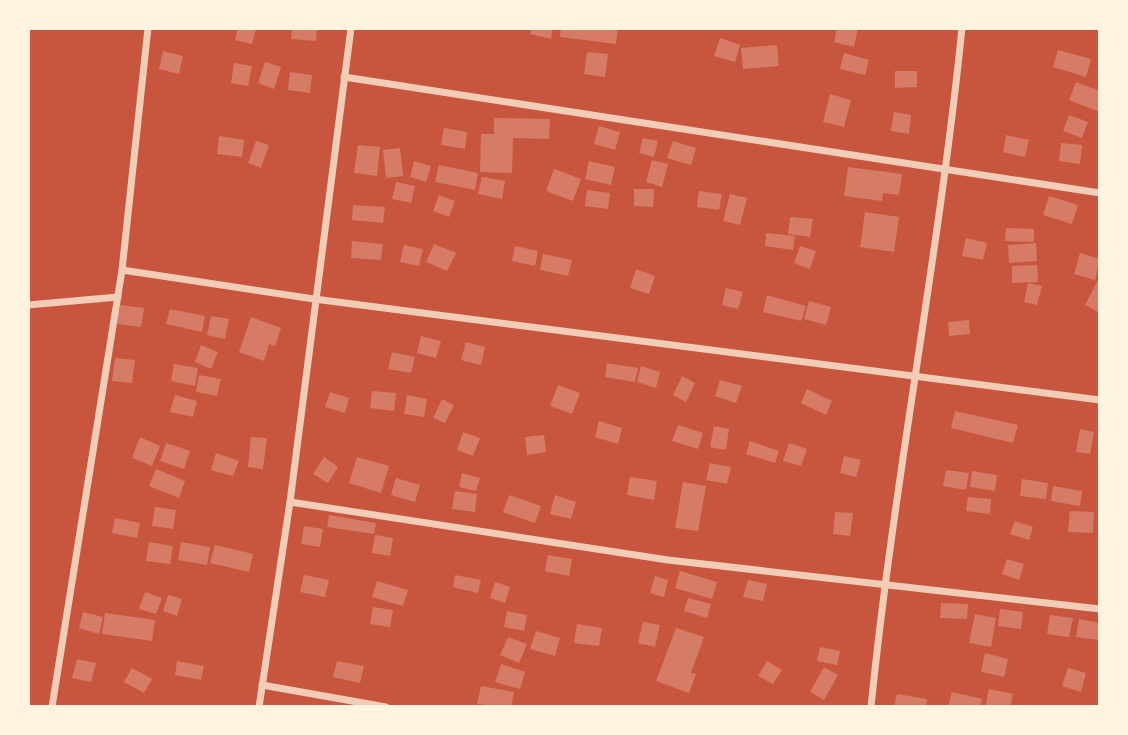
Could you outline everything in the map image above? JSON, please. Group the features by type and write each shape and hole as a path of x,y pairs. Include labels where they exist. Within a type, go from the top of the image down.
{"street":[{"path":"52,707 122,270 148,28"},
{"path":"259,707 290,502 314,299 351,28"},
{"path":"870,707 883,585 947,170 962,28"},
{"path":"345,77 1100,193"},
{"path":"122,270 314,299 1100,400"},
{"path":"28,305 118,297"},
{"path":"290,502 668,560 1100,610"},
{"path":"262,685 386,707"}],"building":[{"path":"238,28 256,29 252,44 235,40"},
{"path":"292,28 317,28 316,41 291,39"},
{"path":"532,28 553,28 551,39 530,34"},
{"path":"561,28 618,28 616,44 560,37"},
{"path":"837,28 858,28 854,47 834,42"},
{"path":"720,38 740,45 735,62 714,56"},
{"path":"777,45 779,66 743,69 741,48"},
{"path":"1058,50 1091,59 1086,77 1053,67"},
{"path":"163,51 183,56 179,74 159,69"},
{"path":"587,52 608,54 605,77 584,74"},
{"path":"844,53 869,60 865,75 840,69"},
{"path":"265,62 281,67 274,89 258,83"},
{"path":"234,63 252,66 248,86 231,83"},
{"path":"895,71 917,71 917,87 895,88"},
{"path":"290,72 312,75 310,93 288,90"},
{"path":"1076,82 1100,91 1100,112 1069,100"},
{"path":"830,94 851,100 844,127 823,122"},
{"path":"894,112 911,115 909,134 891,131"},
{"path":"1069,115 1088,122 1082,138 1063,131"},
{"path":"494,118 550,119 549,139 513,138 512,173 480,172 481,134 494,134"},
{"path":"599,126 620,132 615,150 594,144"},
{"path":"444,128 467,132 465,149 441,145"},
{"path":"1006,135 1029,140 1025,157 1003,152"},
{"path":"219,136 244,140 242,157 217,154"},
{"path":"643,138 658,141 654,157 639,153"},
{"path":"256,141 269,145 261,168 248,163"},
{"path":"673,141 696,148 691,165 667,158"},
{"path":"1061,143 1082,145 1080,164 1059,161"},
{"path":"358,145 380,147 377,176 354,173"},
{"path":"400,148 403,176 386,178 383,150"},
{"path":"652,160 668,164 662,187 646,182"},
{"path":"414,161 431,166 426,182 410,177"},
{"path":"589,161 615,167 611,185 585,179"},
{"path":"439,165 478,173 475,190 435,182"},
{"path":"848,167 902,174 899,195 883,193 882,201 844,196"},
{"path":"554,169 581,179 573,201 546,191"},
{"path":"482,177 505,181 502,199 478,194"},
{"path":"396,182 415,186 411,203 392,199"},
{"path":"634,189 654,189 653,207 634,206"},
{"path":"587,190 610,193 608,209 585,206"},
{"path":"699,191 722,194 719,210 697,207"},
{"path":"730,194 747,198 740,225 723,221"},
{"path":"439,195 455,201 449,217 433,211"},
{"path":"1049,196 1078,205 1072,224 1043,215"},
{"path":"353,205 385,207 383,223 352,220"},
{"path":"865,212 899,217 894,252 860,247"},
{"path":"790,217 813,219 810,237 788,234"},
{"path":"1006,228 1034,229 1034,242 1005,241"},
{"path":"766,233 795,236 793,250 765,246"},
{"path":"966,238 987,243 983,260 962,256"},
{"path":"352,241 383,244 381,260 351,258"},
{"path":"1036,243 1037,261 1009,263 1008,245"},
{"path":"434,244 456,253 447,271 426,262"},
{"path":"404,245 423,249 419,266 400,262"},
{"path":"515,246 538,251 535,266 512,261"},
{"path":"800,246 816,251 810,269 794,263"},
{"path":"1080,253 1100,259 1095,280 1074,274"},
{"path":"543,254 572,260 568,276 540,270"},
{"path":"1037,265 1038,282 1012,283 1012,266"},
{"path":"636,269 655,276 649,294 630,288"},
{"path":"1100,276 1100,313 1085,305"},
{"path":"1028,283 1042,286 1037,305 1024,302"},
{"path":"726,288 743,292 738,309 722,305"},
{"path":"767,295 806,306 801,321 763,312"},
{"path":"809,301 831,307 826,325 804,319"},
{"path":"120,305 144,308 141,327 117,324"},
{"path":"170,309 205,316 202,332 166,324"},
{"path":"211,316 229,319 225,339 207,335"},
{"path":"251,317 281,328 275,346 269,344 264,361 239,352"},
{"path":"969,320 970,334 949,336 948,322"},
{"path":"421,336 441,341 436,358 417,353"},
{"path":"466,342 485,347 481,365 461,360"},
{"path":"201,345 218,352 211,369 195,362"},
{"path":"392,352 415,357 411,373 388,369"},
{"path":"115,358 135,360 132,383 112,381"},
{"path":"607,363 638,368 635,382 605,377"},
{"path":"174,364 198,368 195,386 171,381"},
{"path":"641,366 660,372 656,388 637,382"},
{"path":"199,375 221,379 217,396 196,392"},
{"path":"682,376 695,383 686,402 673,395"},
{"path":"720,380 742,386 736,403 715,396"},
{"path":"558,385 580,393 572,414 550,406"},
{"path":"807,389 832,401 826,415 801,403"},
{"path":"372,391 396,393 394,411 370,408"},
{"path":"330,392 349,398 345,413 325,407"},
{"path":"175,395 197,401 193,417 170,412"},
{"path":"407,395 427,399 424,417 404,414"},
{"path":"442,399 454,405 445,423 433,418"},
{"path":"955,411 1018,425 1013,443 951,428"},
{"path":"599,421 622,428 618,444 595,437"},
{"path":"678,425 703,433 698,449 672,441"},
{"path":"714,426 729,429 726,450 710,447"},
{"path":"1080,429 1094,432 1090,454 1076,452"},
{"path":"463,432 480,438 473,456 457,450"},
{"path":"544,435 546,452 527,455 525,437"},
{"path":"140,437 160,446 152,466 132,458"},
{"path":"251,437 267,438 263,469 248,467"},
{"path":"750,441 779,451 775,463 746,454"},
{"path":"166,443 190,451 184,469 160,461"},
{"path":"789,443 807,449 801,466 783,461"},
{"path":"216,453 239,461 233,476 211,470"},
{"path":"844,456 861,460 856,477 840,473"},
{"path":"324,457 338,467 328,483 313,474"},
{"path":"357,457 389,466 381,493 349,483"},
{"path":"710,463 731,467 727,484 706,480"},
{"path":"156,469 185,481 179,498 149,486"},
{"path":"946,470 969,473 966,490 943,486"},
{"path":"972,471 997,475 995,491 970,487"},
{"path":"462,473 480,478 476,491 459,487"},
{"path":"630,477 657,481 654,500 627,495"},
{"path":"396,478 420,485 415,502 391,495"},
{"path":"1022,479 1048,483 1046,499 1020,496"},
{"path":"683,482 706,486 698,531 675,528"},
{"path":"1053,486 1082,491 1080,506 1051,501"},
{"path":"455,491 477,494 475,512 452,509"},
{"path":"509,495 541,506 535,523 503,512"},
{"path":"555,495 576,502 571,519 550,514"},
{"path":"968,497 991,499 990,514 966,511"},
{"path":"155,507 176,510 173,529 152,526"},
{"path":"1070,511 1094,512 1093,533 1068,532"},
{"path":"835,512 853,513 850,536 833,534"},
{"path":"329,515 376,523 374,534 327,527"},
{"path":"115,518 140,523 137,538 112,533"},
{"path":"1015,521 1033,527 1029,540 1010,534"},
{"path":"304,526 323,529 320,547 301,544"},
{"path":"375,535 393,538 390,556 372,553"},
{"path":"149,542 173,546 170,564 146,561"},
{"path":"181,542 210,547 207,565 178,560"},
{"path":"215,545 253,554 249,572 210,563"},
{"path":"548,555 572,559 569,576 545,571"},
{"path":"1007,559 1024,564 1019,580 1002,574"},
{"path":"680,571 717,582 712,599 675,588"},
{"path":"304,575 329,580 325,597 300,592"},
{"path":"455,575 481,580 478,593 453,587"},
{"path":"655,576 668,580 664,597 650,593"},
{"path":"748,580 767,584 763,601 743,597"},
{"path":"377,581 408,590 403,606 372,597"},
{"path":"495,582 510,587 505,603 490,598"},
{"path":"145,592 162,598 156,614 139,609"},
{"path":"168,595 182,599 177,616 163,611"},
{"path":"688,598 711,604 707,618 684,611"},
{"path":"941,603 968,604 967,619 940,618"},
{"path":"373,607 393,610 390,627 370,624"},
{"path":"1000,609 1023,612 1021,629 998,626"},
{"path":"507,611 527,615 524,631 504,627"},
{"path":"83,612 103,617 99,634 79,628"},
{"path":"105,613 155,620 152,641 102,634"},
{"path":"975,614 996,618 991,647 969,643"},
{"path":"1050,615 1073,618 1069,637 1047,634"},
{"path":"1079,619 1100,623 1098,640 1076,637"},
{"path":"643,622 660,625 655,647 638,643"},
{"path":"577,624 602,628 599,646 574,643"},
{"path":"676,628 704,637 691,673 696,674 689,693 656,681"},
{"path":"536,631 560,638 555,656 530,649"},
{"path":"508,637 527,644 519,663 500,655"},
{"path":"820,647 840,651 837,665 817,661"},
{"path":"985,653 1008,659 1004,677 981,672"},
{"path":"77,659 96,663 91,682 72,678"},
{"path":"177,661 204,666 201,680 175,675"},
{"path":"337,661 364,666 360,683 333,677"},
{"path":"767,661 782,670 773,684 758,676"},
{"path":"501,664 525,672 520,689 495,682"},
{"path":"824,667 838,675 824,700 810,692"},
{"path":"132,668 152,679 144,693 124,682"},
{"path":"1068,668 1086,673 1081,692 1062,686"},
{"path":"481,686 514,692 511,707 477,704"},
{"path":"989,689 1013,694 1010,707 985,707"},
{"path":"952,692 982,699 980,707 948,707"},
{"path":"897,694 927,699 926,707 894,707"}]}
